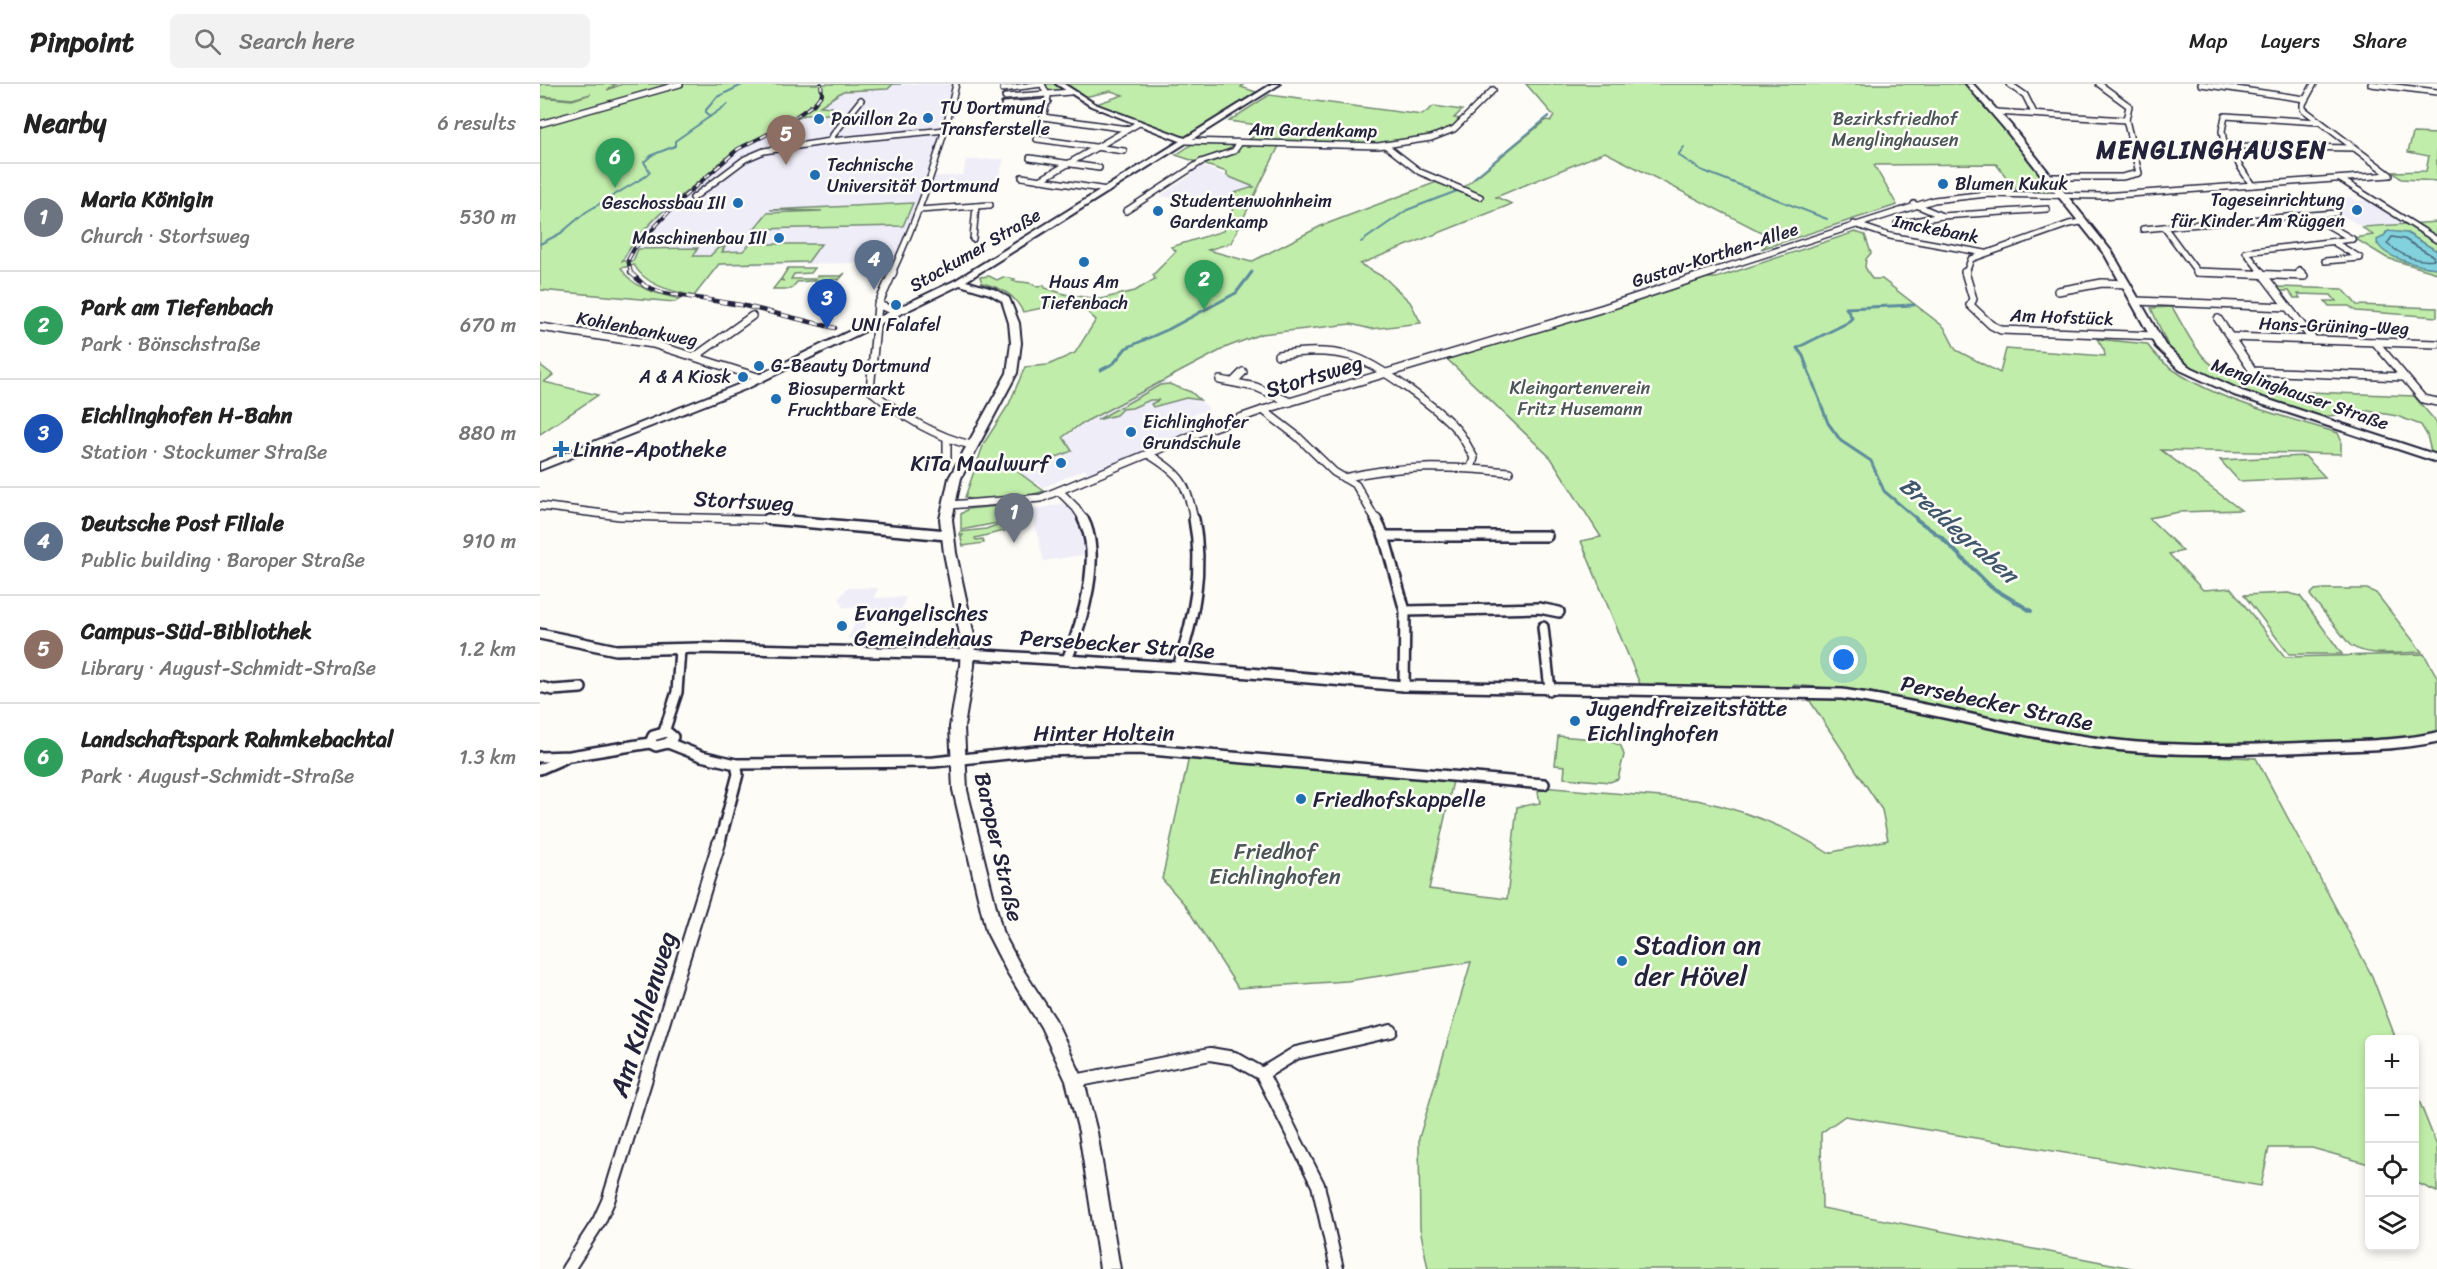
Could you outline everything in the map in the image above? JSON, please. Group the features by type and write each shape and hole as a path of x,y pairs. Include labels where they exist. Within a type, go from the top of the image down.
{"main road":[{"name":"Am Gardenkamp","path":"1059,84 1070,92 1139,123 1186,141"},
{"name":"Stockumer Straße","path":"540,467 761,378 959,282 1276,84"},
{"name":"Menglinghauser Straße","path":"1969,84 1995,112 2081,222 2109,254 2155,336 2167,354 2184,368 2220,386 2437,459"},
{"path":"959,282 1001,296 1009,305 1015,329 1015,360 1012,373 1000,398 971,445"},
{"name":"Baroper Straße","path":"971,445 955,478 949,505 947,535 966,624 968,654 959,708 957,759 962,804 994,931 1013,968 1049,1024 1076,1081 1088,1132 1110,1269"}],"street":[{"path":"540,118 662,84"},
{"path":"540,124 680,84"},
{"path":"956,84 946,130 919,210 899,263 878,305 876,343 868,382 870,390 891,406 948,439 971,445"},
{"path":"1003,89 1042,84 1048,97 1043,117 1127,129"},
{"path":"2008,84 2018,87 2034,113"},
{"path":"2047,177 2122,177 2139,173 2126,120 2129,106 2099,84"},
{"path":"2201,84 2305,99"},
{"path":"2314,84 2302,109 2354,148"},
{"path":"2371,84 2437,92"},
{"path":"1385,145 1450,132 1493,90"},
{"path":"1004,105 1070,92"},
{"path":"1005,97 1058,97"},
{"path":"831,141 833,135 861,100"},
{"path":"1995,112 2126,120"},
{"path":"2318,122 2225,116 2222,131 2224,143 2233,146 2354,148"},
{"path":"1040,180 1139,123"},
{"path":"693,198 711,183 759,153 831,141 946,130"},
{"path":"1037,140 1124,151"},
{"name":"Am Gardenkamp","path":"1186,141 1239,144 1385,145 1420,172 1480,197"},
{"name":"Am Gardenkamp","path":"1126,211 1201,162 1234,151 1239,144"},
{"path":"2233,146 2239,165 2252,185"},
{"name":"Gustav-Korthen-Allee","path":"1383,374 1604,308 1914,204 1962,196 2102,196 2390,175 2354,148"},
{"path":"1030,158 1099,168"},
{"path":"1022,177 1107,190"},
{"path":"2340,178 2437,240"},
{"path":"1914,204 1942,216"},
{"path":"973,239 976,206"},
{"path":"919,210 990,206"},
{"path":"1897,224 1942,216 2047,209"},
{"path":"2143,229 2336,213"},
{"path":"2310,215 2352,239 2335,243 2247,251 2313,340"},
{"name":"Imckebank","path":"1854,224 1890,236 1985,253 2081,222"},
{"path":"2164,227 2199,276 2263,275 2306,279 2299,270"},
{"path":"2325,261 2360,258 2335,243"},
{"name":"Am Hofstück","path":"1985,253 1971,259 1965,271 1973,299 1970,305 1976,313 1995,328 2155,336"},
{"path":"2058,291 2102,283 2126,284"},
{"path":"2136,301 2288,307"},
{"path":"878,305 890,309 906,308"},
{"path":"696,356 752,316"},
{"name":"Hans-Grüning-Weg","path":"2218,319 2253,371 2403,377"},
{"name":"Kohlenbankweg","path":"540,327 654,344 761,378"},
{"name":"Hans-Grüning-Weg","path":"2231,337 2437,344"},
{"path":"2374,342 2423,399 2437,402"},
{"path":"1278,355 1310,350 1330,352 1363,361 1441,414 1458,431 1474,458 1471,468"},
{"path":"1234,381 1243,372"},
{"name":"Stortsweg","path":"949,505 1024,501 1059,491 1263,410 1383,374"},
{"path":"1220,380 1234,381 1272,391 1290,402"},
{"path":"1263,410 1344,478 1356,485 1366,499 1384,536 1405,612 1404,686"},
{"path":"948,439 948,460"},
{"path":"1148,454 1180,476 1187,488 1196,523 1201,560 1200,580 1189,637 1178,667"},
{"path":"1344,478 1365,472 1397,469 1471,468 1509,472"},
{"path":"1059,491 1076,508 1085,522 1092,553 1081,625 1067,660"},
{"name":"Stortsweg","path":"540,506 620,516 757,518 947,535"},
{"path":"1384,536 1547,536"},
{"path":"1405,612 1539,608 1558,612"},
{"path":"1543,627 1550,690"},
{"name":"Persebecker Straße","path":"540,634 600,648 646,651 680,649 968,654 1178,667 1404,686 1842,694 1875,698 2049,735 2110,745 2165,750 2249,750 2384,744 2437,737"},
{"path":"668,743 673,735 664,732 675,705 682,673 680,649"},
{"path":"540,687 553,690 581,688"},
{"name":"Hinter Holtein","path":"650,742 653,736 664,732"},
{"name":"Hinter Holtein","path":"540,757 570,756 650,742 656,746 668,743 706,759 736,764 934,762 1036,751 1139,749 1544,784"},
{"name":"Hinter Holtein","path":"540,769 570,756"},
{"name":"Am Kuhlenweg","path":"568,1269 599,1221 608,1201 715,862 738,774 736,764"},
{"path":"1262,1074 1296,1053 1391,1031"},
{"path":"1076,1081 1210,1054 1234,1058 1262,1074 1318,1185 1337,1269"}],"shaded area":[{"name":"Technische Universität Dortmund","path":"893,84 955,84 944,127 926,177 963,175 966,160 1004,159 995,188 926,192 899,262 708,266 602,264 742,141 808,114 843,90 888,89"},
{"path":"1199,165 1255,187 1234,193 1233,205 1210,204 1160,196 1193,174 1188,172"},
{"name":"Tageseinrichtung für Kinder Am Rüggen","path":"2350,197 2356,201 2367,200 2402,224 2362,227 2317,200"},
{"name":"Eichlinghofer Grundschule","path":"1163,381 1191,392 1209,409 1190,416 1205,426 1089,474 1085,469 1044,487 1017,473 1071,451 1065,438 1083,424"},
{"path":"1067,503 1082,527 1087,554 1044,561 1031,510"},
{"path":"847,588 878,588 874,598 906,597 901,610 873,611 858,639 847,639 862,611 859,610 860,607 841,607 843,604 839,599"}],"green space":[{"path":"540,84 616,84 607,90 622,84 893,84 888,89 843,91 820,106 832,107 828,112 835,112 833,114 804,115 732,152 727,157 729,157 657,217 632,245 622,261 633,261 638,249 698,248 693,256 710,256 718,248 725,247 722,252 743,251 750,244 821,244 808,262 719,264 694,296 652,283 634,265 621,268 639,286 655,293 680,299 675,302 540,290 540,97 572,100 591,94 572,99 540,96"},
{"path":"1042,84 1244,84 1241,87 1256,92 1186,141 1093,105 1123,95 1111,91 1080,98 1070,92 1047,94"},
{"name":"Bezirksfriedhof Menglinghausen","path":"1526,84 1966,84 2009,133 2051,191 2018,192 1996,164 1874,165 1897,205 1761,249 1771,241 1767,235 1605,152 1496,197 1512,204 1360,264 1385,278 1410,302 1421,323 1371,329 1351,324 1261,334 1227,347 1081,424 1063,437 1072,451 1018,472 1044,491 1028,496 972,500 965,497 984,443 1009,404 1025,367 1048,365 1075,353 1096,320 1086,311 1062,304 1023,312 1011,296 996,287 982,283 980,277 989,276 997,280 1003,277 1015,279 1013,281 1030,283 1038,287 1044,285 1045,288 1068,295 1100,299 1135,291 1155,279 1153,275 1176,251 1171,247 1223,231 1232,211 1234,193 1254,187 1227,176 1227,172 1176,155 1194,143 1230,145 1234,148 1270,127 1229,121 1269,95 1422,115 1434,106 1462,110 1454,118 1461,119 1448,131 1437,135 1378,146 1280,144 1231,243 1208,250 1251,262 1321,226 1442,180 1464,187 1546,120 1551,121 1554,116"},
{"path":"2413,133 2437,134 2437,181 2401,179 2393,172 2426,171 2429,156 2408,152"},
{"path":"913,203 903,226 754,229 767,213 822,211 770,210"},
{"path":"2437,222 2437,251 2407,233 2386,232 2377,244 2404,261 2437,268 2437,273 2387,258 2354,238 2373,235 2362,227"},
{"name":"Kleingartenverein Fritz Husemann","path":"1855,232 1865,235 1871,253 1866,259 1865,267 1872,279 1882,279 1944,327 1956,350 2000,373 2006,349 2105,356 2097,339 2147,344 2162,361 2182,376 2207,389 2262,410 2338,433 2341,440 2341,454 2161,450 2241,510 2179,512 2149,518 2183,551 2169,554 2203,590 2231,588 2285,657 2424,654 2437,677 2437,732 2400,739 2187,747 2131,743 2051,731 1870,692 1794,685 1795,689 1640,684 1581,541 1601,537 1551,458 1447,359 1706,278 1716,278"},
{"path":"788,268 815,268 811,273 794,274 791,279 816,279 817,276 841,276 845,273 838,281 839,279 797,282 791,289 773,289 780,280 784,281 781,279"},
{"path":"2276,287 2343,289 2357,305 2437,308 2437,317 2356,311 2349,306 2329,306 2325,301 2336,301 2331,295 2298,294 2300,298 2294,298 2289,291 2279,291"},
{"path":"2157,305 2202,306 2172,307"},
{"path":"2172,307 2204,358 2217,367 2264,373 2283,391 2414,396 2437,423 2437,455 2431,452 2427,435 2421,425 2397,416 2368,411 2321,417 2211,379 2188,366 2168,346 2151,308"},
{"path":"540,365 553,375 544,382 598,395 540,434"},
{"path":"1169,384 1191,392 1200,400 1186,398 1153,407 1151,404 1159,400 1150,400 1132,408 1122,409 1116,415 1097,420 1160,385"},
{"path":"2305,456 2325,477 2239,481 2220,460"},
{"path":"1020,504 1020,509 1002,522 961,530 961,514 968,509"},
{"path":"1010,520 1012,529 975,538 976,540 983,539 984,543 963,546 961,538 963,535 960,535 960,532 986,529"},
{"path":"2367,589 2376,593 2422,652 2375,653 2350,645 2310,595 2315,590"},
{"path":"2288,593 2300,596 2342,654 2289,654 2244,595"},
{"name":"Friedhof Eichlinghofen","path":"1806,695 1842,697 2077,743 2158,754 2256,758 2372,976 2394,1035 2365,1035 2365,1163 2312,1148 2269,1148 2261,1186 1845,1116 1821,1133 1822,1208 2137,1269 1428,1269 1420,1228 1419,1138 1471,962 1347,981 1238,988 1185,905 1162,879 1189,757 1453,781 1429,889 1507,899 1517,807 1540,803 1538,792 1541,787 1697,800 1765,820 1798,835 1828,853 1888,840 1882,810"},
{"path":"1558,736 1608,740 1621,746 1624,755 1618,779 1610,782 1564,778 1565,766 1555,765"},
{"path":"2419,1101 2437,1146 2437,1192 2419,1184"}],"water":[{"path":"2388,231 2407,233 2437,251 2437,268 2402,260 2385,251 2379,246 2377,240"}],"waterway":[{"path":"710,117 706,114 706,110 717,97 744,84"},
{"path":"710,117 728,104"},
{"path":"1474,178 1549,116"},
{"path":"540,244 561,233 586,212 646,176 650,172 644,162 652,155 675,146 675,141 710,117"},
{"name":"Breddegraben","path":"1684,147 1678,155 1701,170 1827,219"},
{"path":"1361,242 1407,210 1457,191"},
{"path":"1101,370 1114,363 1126,348 1169,329 1236,293 1252,272"},
{"name":"Breddegraben","path":"1914,305 1846,308 1852,318 1847,323 1797,348 1803,356 1828,423 1841,441 1871,461 1884,491 1918,520"},
{"name":"Breddegraben","path":"1916,519 1941,537 1991,587 2031,611"}],"railway":[{"path":"771,134 814,104 822,94 821,84"},
{"path":"631,273 628,260 634,249 679,201 738,149 776,130"},
{"path":"631,273 645,286 664,293 741,305 835,328"}],"place":[{"name":"TU Dortmund Transferstelle","path":"928,118"},
{"name":"Pavillon 2a","path":"819,119"},
{"name":"Campus-Süd-Bibliothek","path":"786,165"},
{"name":"Technische Universität Dortmund","path":"815,175"},
{"name":"Blumen Kukuk","path":"1943,184"},
{"name":"Landschaftspark Rahmkebachtal","path":"615,188"},
{"name":"Geschossbau III","path":"738,203"},
{"name":"Tageseinrichtung für Kinder Am Rüggen","path":"2357,210"},
{"name":"Studentenwohnheim Gardenkamp","path":"1158,211"},
{"name":"Maschinenbau III","path":"779,238"},
{"name":"Haus Am Tiefenbach","path":"1084,262"},
{"name":"Deutsche Post Filiale","path":"874,290"},
{"name":"UNI Falafel","path":"896,305"},
{"name":"Park am Tiefenbach","path":"1204,310"},
{"name":"Eichlinghofen H-Bahn","path":"827,329"},
{"name":"G-Beauty Dortmund","path":"759,366"},
{"name":"A & A Kiosk","path":"743,377"},
{"name":"Biosupermarkt Fruchtbare Erde","path":"776,399"},
{"name":"Eichlinghofer Grundschule","path":"1131,432"},
{"name":"Linne-Apotheke","path":"561,449"},
{"name":"KiTa Maulwurf","path":"1061,463"},
{"name":"Maria Königin","path":"1014,543"},
{"name":"Evangelisches Gemeindehaus","path":"842,626"},
{"name":"Jugendfreizeitstätte Eichlinghofen","path":"1575,721"},
{"name":"Friedhofskappelle","path":"1301,799"},
{"name":"Stadion an der Hövel","path":"1622,961"}],"district":[{"name":"MENGLINGHAUSEN","path":"2212,150"}]}
